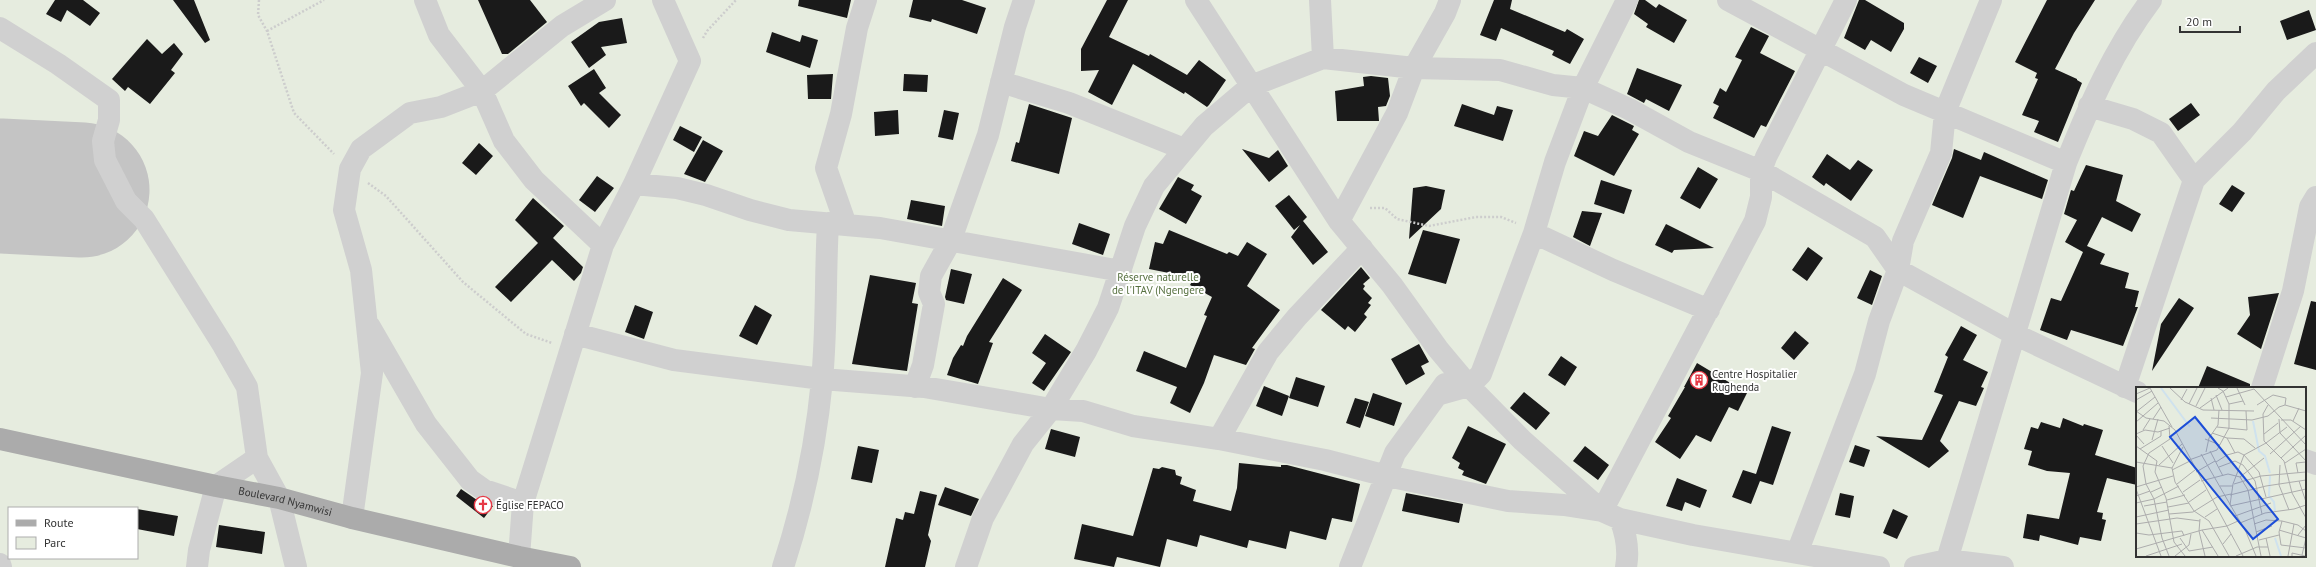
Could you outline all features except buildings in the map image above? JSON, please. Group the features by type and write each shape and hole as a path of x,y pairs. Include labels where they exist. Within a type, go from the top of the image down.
{"main road":[{"name":"Boulevard Nyamwisi","path":"0,439 216,486 279,498 352,518 530,561 570,567"}],"street":[{"path":"425,0 439,35 482,91 504,141 534,180 603,245"},
{"path":"352,518 372,373 361,270 344,210 350,169 361,149 378,134 410,113 441,107 482,91 562,26 605,0"},
{"path":"530,561 523,503 603,245 634,184 690,61 663,0"},
{"path":"783,567 794,532 812,455 822,379 837,224 826,168 841,114 856,28 866,0"},
{"path":"915,387 923,365 934,304 930,292 931,276 950,242 988,135 1024,0"},
{"path":"1196,0 1251,86 1342,215 1362,248 1392,285 1412,315 1462,378 1526,445 1611,515 1625,531 1628,557 1626,567"},
{"path":"1320,0 1323,58"},
{"path":"1342,215 1397,113 1414,68 1446,13 1450,0"},
{"path":"1350,567 1395,453 1437,395 1462,378 1481,374 1534,232 1555,162 1583,88 1627,0"},
{"path":"1728,0 1904,95 2066,163"},
{"path":"1611,515 1709,310 1755,221 1762,197 1761,171 1766,157 1846,0"},
{"path":"1797,553 1865,374 1879,321 1898,270 1902,241 1941,153 1945,112 1991,0"},
{"path":"1947,560 2066,163 2089,106 2132,26 2151,0"},
{"path":"0,28 58,64 109,100 109,120 103,141 105,160 126,201 144,220 215,332 246,387 257,458 279,498 296,567"},
{"path":"966,567 983,518 1023,444 1050,409 1086,351 1108,308 1135,226 1143,205 1154,186 1184,149 1220,111 1251,86 1323,58 1414,68 1500,70 1553,85 1583,88 1629,109 1689,142 1761,171 1875,237 1898,270 2014,334 2131,389 2194,180 2242,132 2276,92 2316,53"},
{"path":"1001,82 1069,103 1184,149"},
{"path":"2089,106 2132,119 2161,133 2194,180"},
{"path":"634,184 677,188 706,194 750,210 789,220 880,228 950,242 1121,272"},
{"path":"2262,387 2292,291 2310,207 2316,197"},
{"path":"1534,232 1613,270 1709,310"},
{"path":"1219,439 1268,352 1297,317 1362,248"},
{"path":"365,317 426,424 470,480 484,490 523,503"},
{"path":"572,342 674,360 822,379 915,387 1050,409 1083,411 1133,426 1219,439 1325,460 1387,476 1508,501 1564,505 1693,535 1879,567"},
{"path":"197,567 199,550 216,486 257,458"},
{"path":"2306,460 2316,464"},
{"path":"1915,567 1947,560 2003,567"}],"path":[{"path":"259,0 258,15 267,31 294,113 350,169 386,196 463,282 515,325 526,334 572,342"},
{"path":"267,31 324,0"},
{"path":"690,61 707,30 736,0"},
{"path":"1342,215 1385,208 1397,219 1429,226 1476,217 1500,217 1534,232"}],"green space":[{"name":"Réserve naturelle de l'ITAV (Ngengere","path":"0,0 2316,0 2316,567 0,567"}],"runway":[{"path":"0,186 82,190"}],"place":[{"name":"Centre Hospitalier Rughenda","path":"1699,380"},
{"name":"Église FEPACO","path":"483,505"}]}
